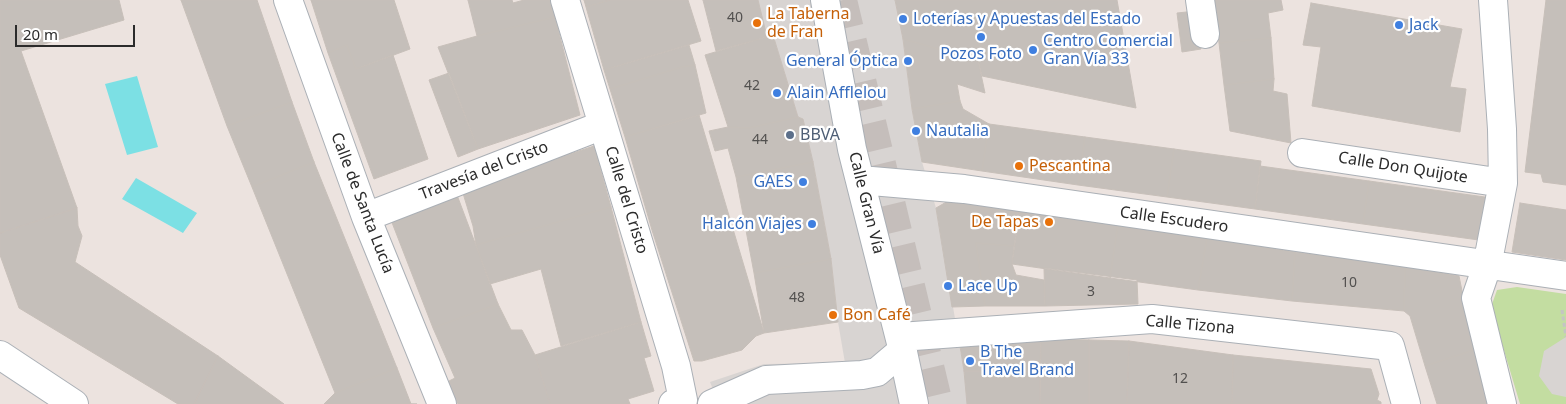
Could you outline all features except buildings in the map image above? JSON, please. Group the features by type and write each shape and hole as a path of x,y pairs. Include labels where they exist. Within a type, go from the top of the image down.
{"street":[{"name":"Calle de Santa Lucía","path":"288,0 366,217 442,404"},
{"name":"Calle del Cristo","path":"565,0 676,366 678,402"},
{"name":"Calle Gran Vía","path":"825,0 852,148 914,404"},
{"path":"1200,0 1205,34"},
{"path":"1493,0 1502,129 1503,183 1487,266 1476,298 1502,404"},
{"name":"Travesía del Cristo","path":"366,217 603,125"},
{"name":"Calle Don Quijote","path":"1302,153 1503,183"},
{"name":"Calle Escudero","path":"860,180 964,189 1566,276"},
{"name":"Calle Tizona","path":"901,344 1152,319 1390,346 1406,404"},
{"path":"712,404 766,380 862,375 877,372 901,344"},
{"path":"0,355 74,404"}],"green space":[{"path":"1517,287 1566,294 1566,404 1520,404 1491,307 1497,290"}],"shaded area":[{"path":"758,0 895,0 922,162 936,208 968,404 719,404 710,382 764,364 845,363 831,259 803,119 798,117 773,36 767,37"},
{"path":"1566,337 1566,397 1552,394 1539,376 1544,351"}],"water":[{"path":"137,76 158,147 127,155 105,84"},
{"path":"136,178 197,213 183,233 122,199"}],"tunnel":[{"path":"843,0 939,404"}],"place":[{"name":"Loterías y Apuestas del Estado","path":"903,19"},
{"name":"La Taberna de Fran","path":"757,23"},
{"name":"Jack","path":"1399,25"},
{"name":"Pozos Foto","path":"981,37"},
{"name":"Centro Comercial Gran Vía 33","path":"1033,50"},
{"name":"General Óptica","path":"908,61"},
{"name":"Alain Afflelou","path":"777,93"},
{"name":"Nautalia","path":"916,131"},
{"name":"BBVA","path":"790,135"},
{"name":"Pescantina","path":"1019,166"},
{"name":"GAES","path":"803,182"},
{"name":"De Tapas","path":"1049,222"},
{"name":"Halcón Viajes","path":"812,224"},
{"name":"Lace Up","path":"948,286"},
{"name":"Bon Café","path":"833,315"},
{"name":"B The Travel Brand","path":"970,361"}]}
